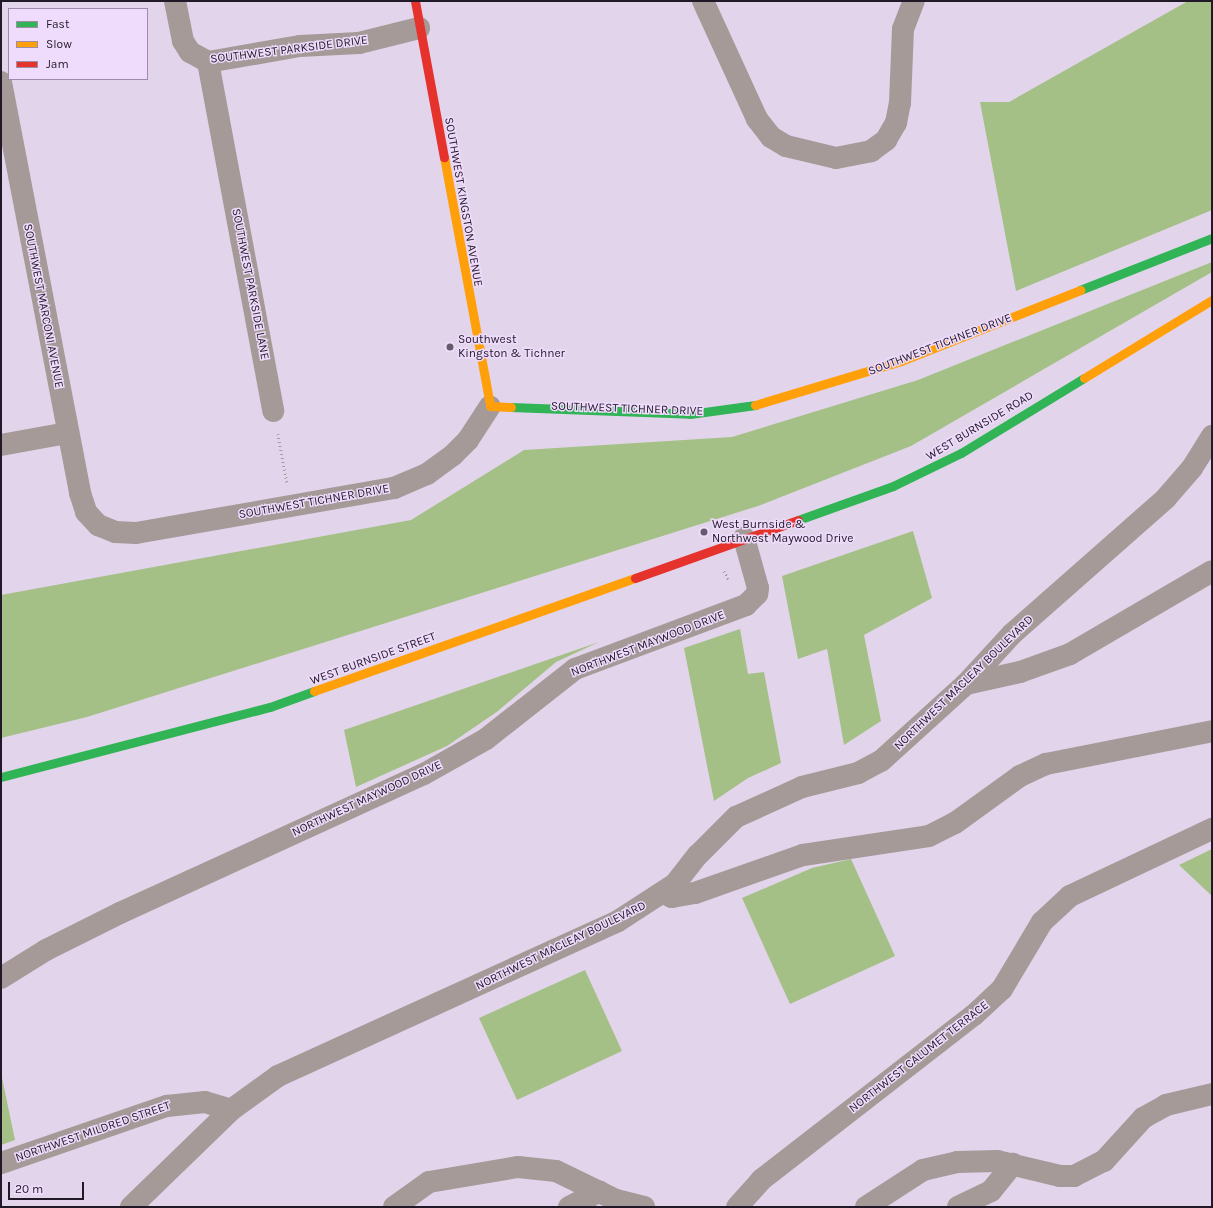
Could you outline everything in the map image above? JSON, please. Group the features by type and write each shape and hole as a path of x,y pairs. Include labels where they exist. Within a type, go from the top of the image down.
{"main road":[{"name":"SOUTHWEST KINGSTON AVENUE","path":"414,1 490,406"},
{"name":"SOUTHWEST TICHNER DRIVE","path":"490,406 690,414 768,403 901,361 1212,238"},
{"name":"WEST BURNSIDE ROAD","path":"744,538 924,473 1212,300"},
{"name":"WEST BURNSIDE STREET","path":"1,777 270,707 744,538"}],"street":[{"name":"SOUTHWEST PARKSIDE DRIVE","path":"175,1 183,41 190,52 208,62 300,46 359,43 419,28"},
{"path":"703,1 757,119 771,137 786,146 836,158 871,151 886,140 896,123 900,103 903,29 914,1"},
{"name":"SOUTHWEST PARKSIDE LANE","path":"208,62 273,411"},
{"name":"SOUTHWEST MARCONI AVENUE","path":"1,82 67,432 83,505 98,525"},
{"name":"SOUTHWEST TICHNER DRIVE","path":"98,525 136,533 381,491 427,474 468,440 490,406"},
{"path":"1,445 67,432"},
{"name":"NORTHWEST MACLEAY BOULEVARD","path":"131,1207 231,1110 278,1076 618,921 664,893 736,817 802,787 869,769 897,750 966,684 1017,630 1166,498 1192,468 1212,436"},
{"name":"NORTHWEST MAYWOOD DRIVE","path":"1,978 46,950 120,913 424,774 486,739 575,669 746,605 757,594 758,588 744,538"},
{"path":"966,684 1020,672 1070,654 1212,572"},
{"path":"664,893 672,897 695,893 803,855 929,836 955,823 1020,776 1046,764 1212,731"},
{"name":"NORTHWEST CALUMET TERRACE","path":"736,1207 760,1180 974,1015 1002,989 1042,922 1070,896 1212,829"},
{"path":"866,1207 905,1180 939,1165 978,1160 1013,1164 1060,1176 1090,1170 1104,1161 1143,1118 1166,1105 1212,1094"},
{"name":"NORTHWEST MILDRED STREET","path":"1,1163 167,1106 204,1102 231,1110"},
{"path":"958,1207 991,1191 1013,1164"},
{"path":"394,1207 429,1182 499,1168 556,1171 599,1192 644,1207"},
{"path":"569,1207 599,1192"}],"path":[{"path":"273,411 291,506"}],"green space":[{"path":"1188,1 1212,1 1212,210 1016,291 980,102 1009,102"},
{"path":"1212,262 1212,272 911,446 758,506 87,717 1,738 1,595 411,520 524,450 732,437 918,380"},
{"path":"913,531 932,598 864,635 881,721 844,745 827,649 798,659 782,576"},
{"path":"740,629 748,674 764,672 781,763 748,778 714,801 684,648"},
{"path":"599,642 556,662 498,711 447,746 356,787 344,730"},
{"path":"1212,849 1212,896 1179,865"},
{"path":"851,859 895,956 790,1004 742,898 812,868"},
{"path":"585,970 622,1051 517,1100 479,1018"},
{"path":"1,1073 15,1140 1,1145"}],"traffic: fast":[{"path":"1080,290 1212,238"},
{"path":"798,520 893,486 961,453 1084,378"},
{"path":"511,407 690,414 755,405"},
{"path":"1,777 270,707 314,691"}],"traffic: slow":[{"path":"444,157 490,406 511,407"},
{"path":"755,405 901,361 1080,290"},
{"path":"1084,378 1212,300"},
{"path":"314,691 635,578"}],"traffic: jam":[{"path":"415,1 444,157"},
{"path":"635,578 798,520"}],"place":[{"name":"Southwest Kingston & Tichner","path":"450,347"},
{"name":"West Burnside & Northwest Maywood Drive","path":"704,532"}]}
